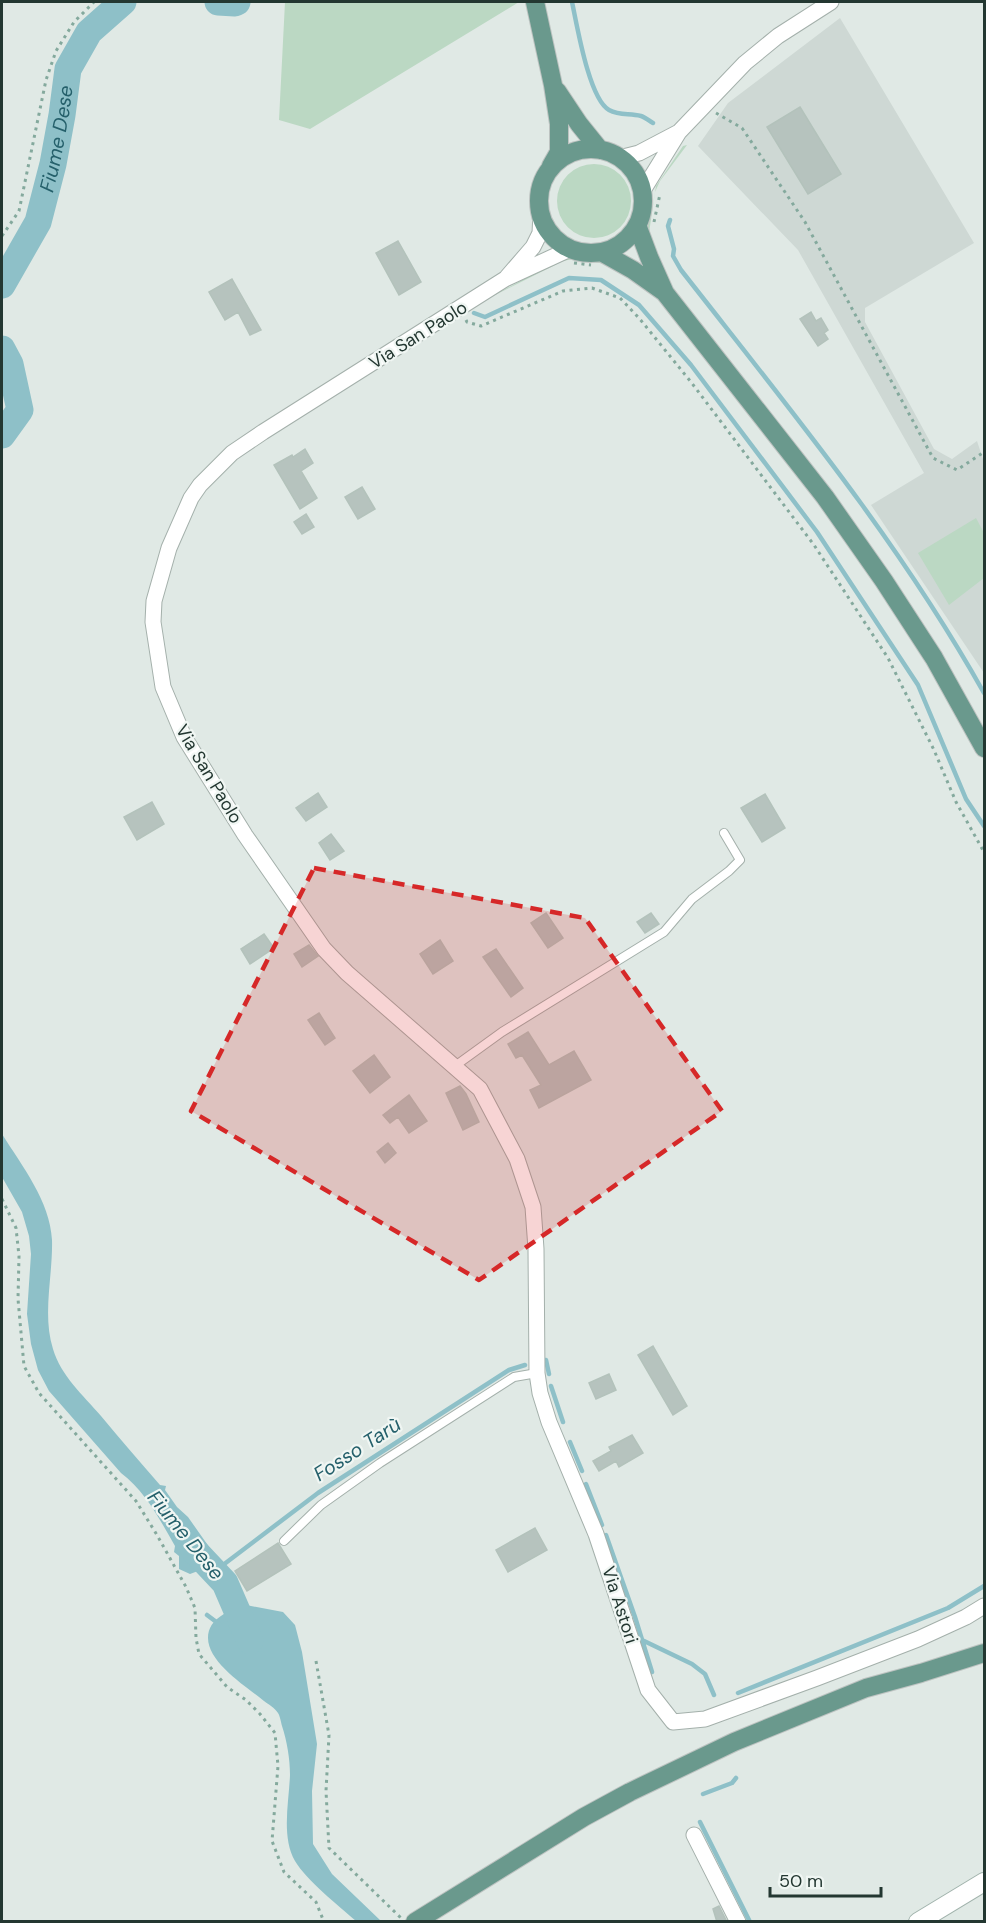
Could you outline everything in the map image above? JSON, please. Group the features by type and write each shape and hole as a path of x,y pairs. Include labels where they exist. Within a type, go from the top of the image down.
{"main road":[{"path":"535,2 559,124 559,152 546,174 539,200 547,228 568,256 590,253 599,259 633,270 665,293"},
{"path":"553,85 600,150"},
{"path":"546,174 556,162 569,154 585,150 600,150 619,158 630,167 638,178 642,192 642,209 649,257 665,293 825,497 884,581 934,658 984,748"},
{"path":"599,259 645,224"},
{"path":"413,1920 584,1817 734,1742 866,1688 984,1653"},
{"path":"921,1673 984,1666"}],"street":[{"path":"642,192 679,132 746,63 778,36 831,2"},
{"path":"619,158 639,153 679,132"},
{"name":"Via San Paolo","path":"505,279 533,247 540,233 541,213"},
{"name":"Via San Paolo","path":"517,1159 480,1089 347,973 324,949 245,835 184,737 163,687 153,622 154,601 169,548 191,498 200,485 231,453 505,279 568,256"},
{"name":"Via Astori","path":"517,1159 533,1207 536,1249 537,1373 540,1393 549,1422 596,1534 648,1690 673,1722 705,1719 817,1678 918,1639 984,1606"},
{"path":"694,1835 738,1922"},
{"path":"918,1922 984,1882"}],"lane":[{"path":"455,1066 502,1032 664,932 692,899 740,860 724,833"},
{"path":"284,1541 321,1505 381,1463 514,1377 537,1373"}],"path":[{"path":"2,236 19,212 46,80 56,51 74,22 94,2"},
{"path":"704,106 742,128 805,222 933,458 957,470 984,452"},
{"path":"645,224 661,189"},
{"path":"568,256 599,259"},
{"path":"460,308 467,322 480,326 563,291 592,288 620,298 691,382 814,545 888,658 934,750 956,802 984,852"},
{"path":"2,1199 16,1228 19,1256 18,1299 24,1366 39,1394 136,1501 157,1535 195,1608 199,1654 227,1687 246,1700 274,1732 278,1766 272,1841 284,1872 316,1902 324,1922"},
{"path":"316,1661 329,1735 326,1791 329,1848 413,1920"}],"highlighted area":[{"path":"314,868 585,918 722,1111 479,1280 191,1111"}],"shaded area":[{"path":"840,18 974,243 865,308 865,322 934,449 952,459 977,441 984,462 984,673 871,505 924,473 798,250 698,146 728,103"}],"green space":[{"path":"285,2 519,2 310,129 279,120"},
{"path":"687,145 660,181 655,192 656,186 683,146"},
{"path":"587,164 601,164 615,170 625,180 631,194 629,215 615,232 601,238 587,238 573,232 563,222 557,208 557,194 563,180 573,170"},
{"path":"655,192 649,233 647,227 651,216"},
{"path":"576,258 601,261 606,264 573,259 563,261 481,302 560,260"},
{"path":"976,518 984,533 984,578 949,605 918,553"}],"water":[{"path":"2,1134 34,1184 50,1226 52,1254 48,1322 53,1349 61,1368 160,1485 166,1486 165,1490 177,1507 188,1517 226,1571 216,1577 214,1575 210,1578 198,1571 190,1574 179,1569 179,1556 174,1552 175,1546 152,1507 49,1391 38,1370 31,1344 27,1314 31,1254 29,1236 22,1212 2,1177"},
{"path":"246,1605 283,1612 295,1625 302,1652 317,1744 312,1791 313,1844 332,1874 381,1921 356,1921 307,1877 295,1861 287,1830 290,1775 287,1744 279,1716 277,1711 221,1665 214,1656 208,1638 209,1631 216,1620 227,1612"}],"building":[{"path":"800,107 841,174 808,194 767,127"},
{"path":"398,241 421,282 399,295 376,253"},
{"path":"232,279 261,330 250,335 238,312 225,320 209,292"},
{"path":"811,312 816,321 821,318 828,330 824,333 828,339 818,346 800,319"},
{"path":"305,449 313,463 301,471 317,498 300,509 274,465"},
{"path":"362,487 375,509 358,519 345,497"},
{"path":"306,514 314,527 302,534 294,522"},
{"path":"318,793 327,807 306,821 296,808"},
{"path":"765,794 785,828 762,842 741,808"},
{"path":"152,802 164,824 137,840 124,817"},
{"path":"331,834 344,851 330,860 319,843"},
{"path":"546,913 563,938 548,948 531,923"},
{"path":"651,913 659,924 645,933 637,922"},
{"path":"264,934 274,948 250,964 241,949"},
{"path":"440,940 453,961 433,974 420,954"},
{"path":"309,945 318,956 302,967 294,954"},
{"path":"496,949 523,988 511,997 483,957"},
{"path":"319,1013 335,1038 325,1045 308,1020"},
{"path":"528,1032 549,1065 574,1051 591,1080 539,1108 530,1090 541,1085 522,1055 516,1058 508,1044"},
{"path":"374,1055 390,1077 370,1093 353,1071"},
{"path":"460,1086 479,1122 463,1130 446,1093"},
{"path":"409,1095 427,1121 409,1133 398,1117 390,1123 383,1115"},
{"path":"388,1143 396,1153 385,1163 377,1152"},
{"path":"653,1346 687,1406 673,1415 638,1355"},
{"path":"609,1374 616,1390 596,1399 589,1383"},
{"path":"632,1435 643,1453 619,1467 616,1461 599,1471 593,1461 611,1451 609,1447"},
{"path":"535,1528 547,1550 508,1572 496,1550"},
{"path":"278,1543 291,1564 247,1591 235,1571"},
{"path":"719,1906 727,1922 717,1922 713,1909"}],"waterway":[{"name":"Fiume Dese","path":"2,285 38,222 53,164 68,69 89,32 123,2"},
{"name":"Fiume Dese","path":"218,2 237,2"},
{"path":"572,2 590,77 602,103 613,112 641,116 653,123"},
{"path":"670,220 668,226 674,249 673,256 681,270 879,528 916,582 984,693"},
{"path":"474,313 485,317 569,278 601,280 639,305 691,365 817,532 918,685 966,799 984,826"},
{"name":"Fiume Dese","path":"2,349 10,364 20,410 2,435"},
{"name":"Fosso Tarù","path":"542,1361 546,1360 549,1374"},
{"name":"Fosso Tarù","path":"219,1568 318,1493 509,1370 525,1365"},
{"name":"Fosso Tarù","path":"551,1386 563,1422"},
{"name":"Fosso Tarù","path":"570,1442 582,1471"},
{"name":"Fosso Tarù","path":"586,1484 602,1525"},
{"name":"Fosso Tarù","path":"606,1535 652,1672"},
{"name":"Fiume Dese","path":"194,1550 225,1583 250,1641"},
{"path":"738,1693 948,1608 984,1586"},
{"path":"207,1615 219,1624"},
{"path":"642,1640 692,1664 705,1674 714,1695"},
{"path":"703,1794 732,1783 736,1778"},
{"name":"Fosso Tarù","path":"700,1822 750,1922"}]}
